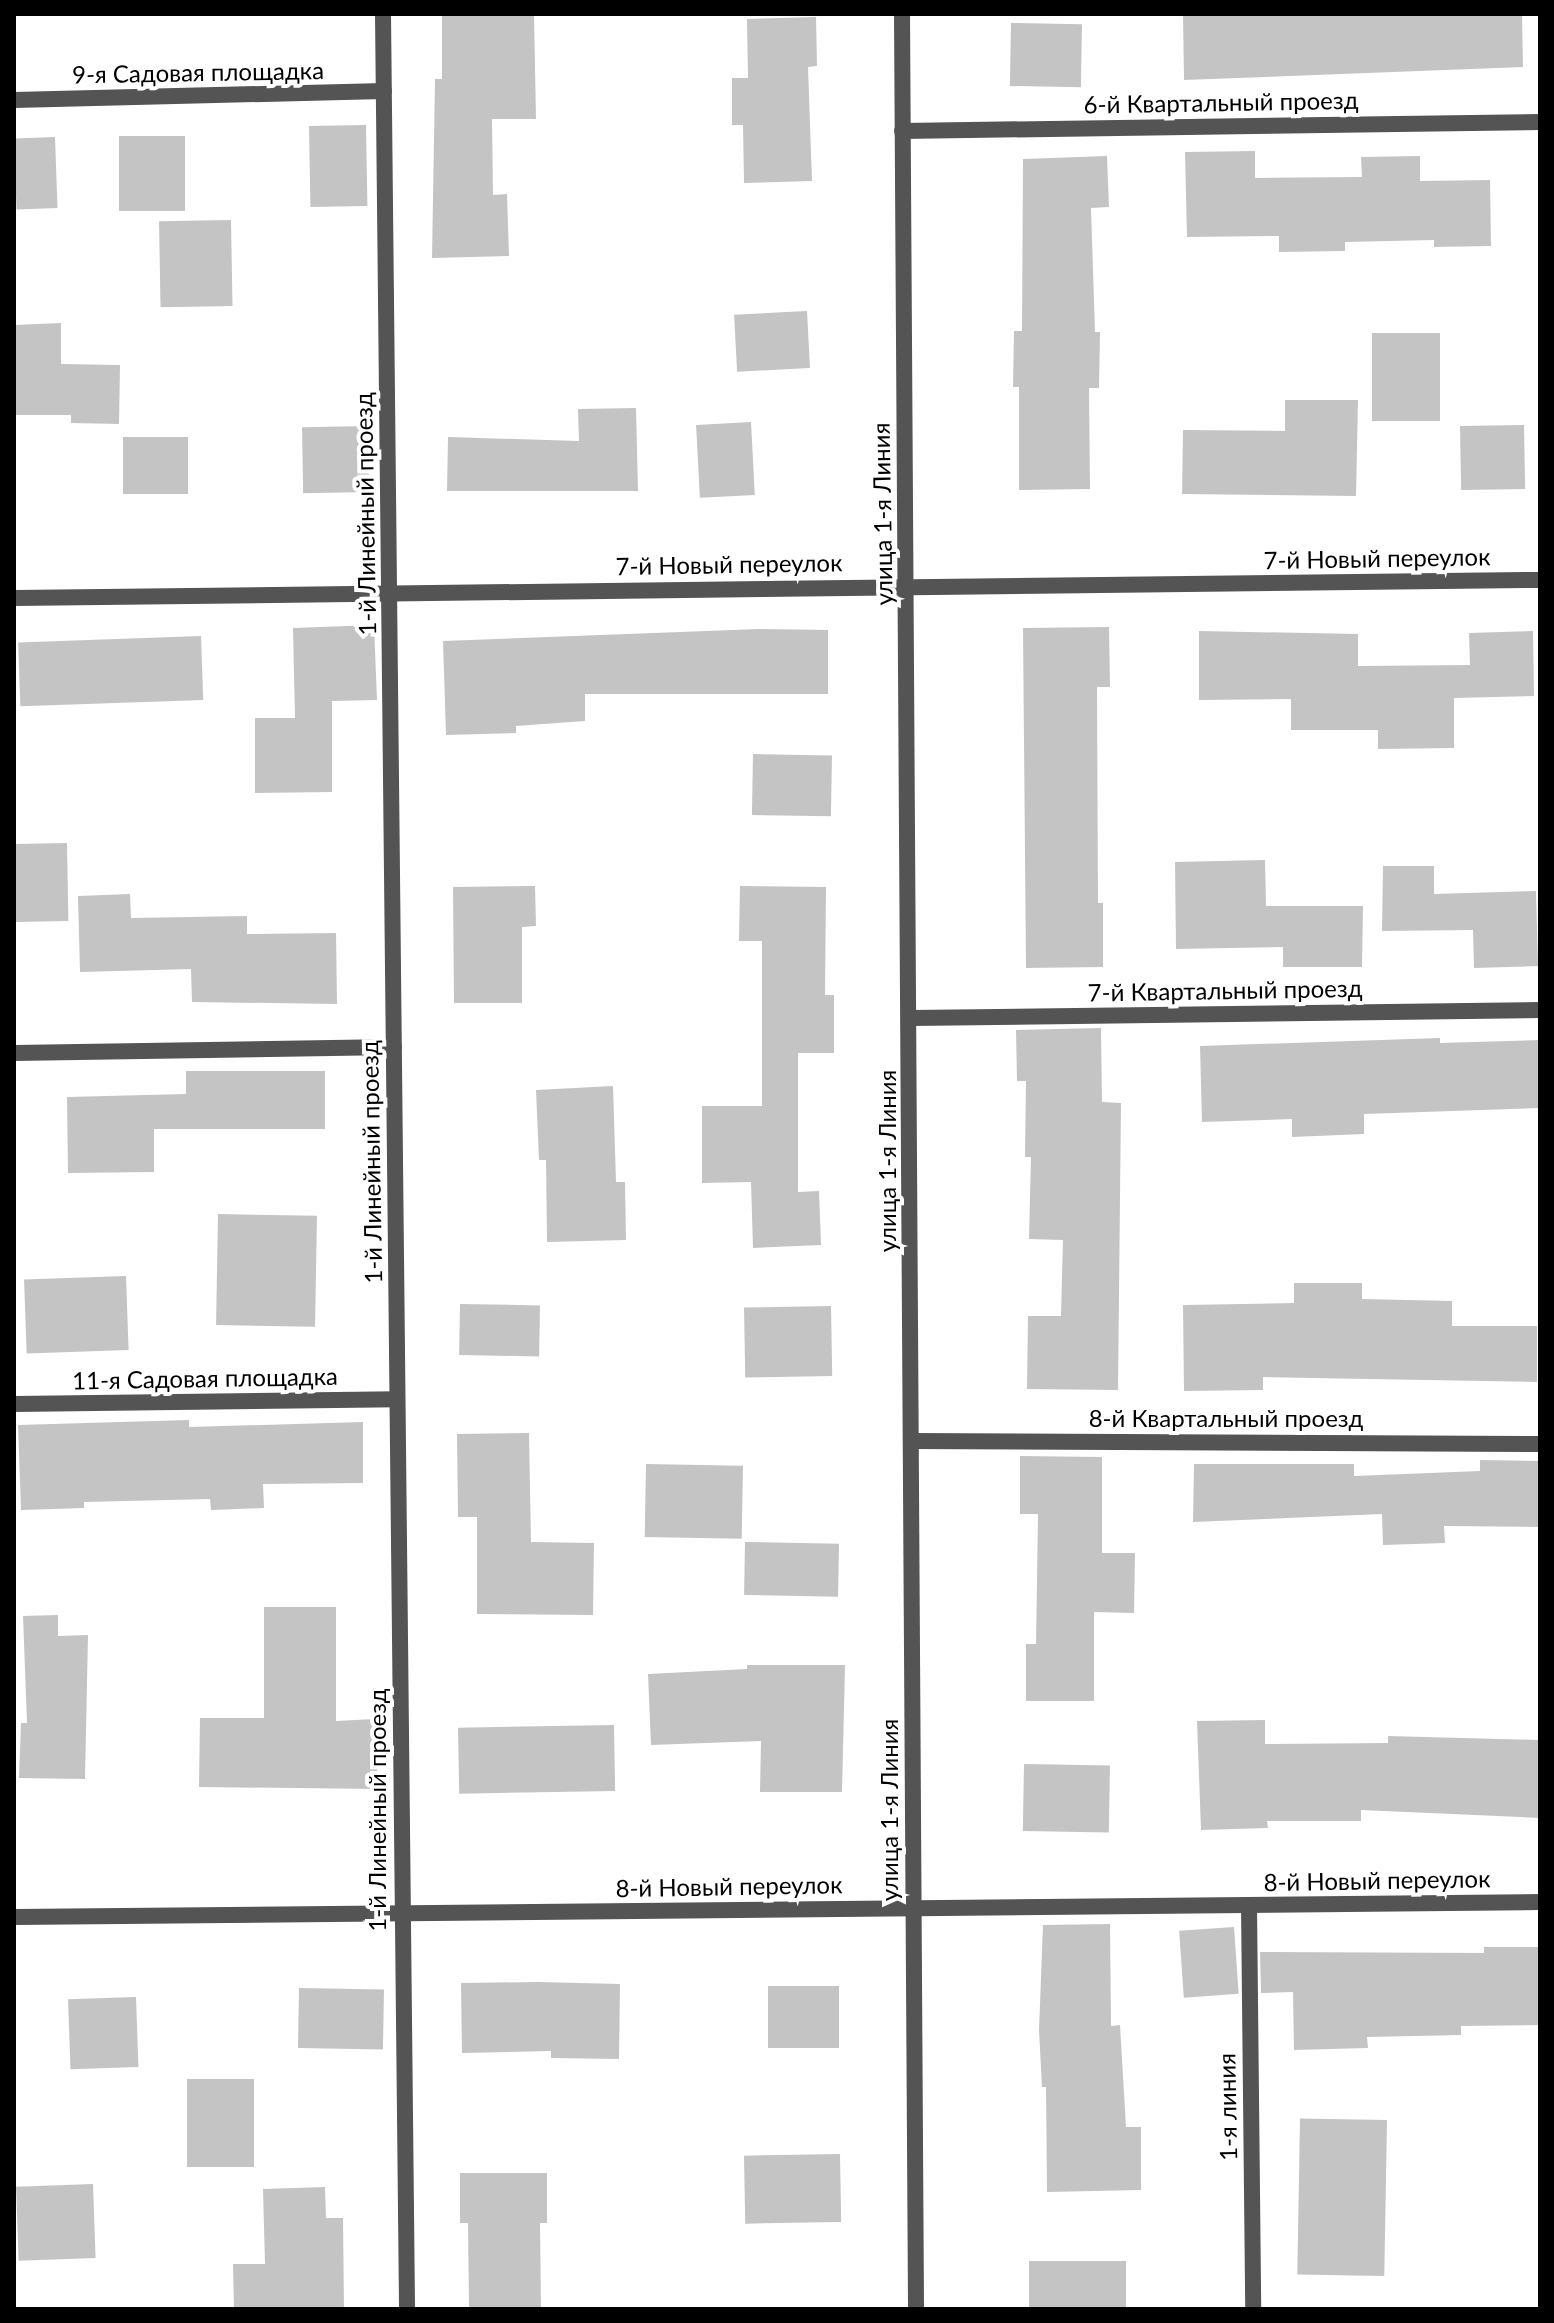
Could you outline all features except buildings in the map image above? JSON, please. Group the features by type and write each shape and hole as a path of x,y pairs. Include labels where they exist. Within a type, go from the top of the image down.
{"street":[{"name":"1-й Линейный проезд","path":"383,14 407,2309"},
{"name":"улица 1-я Линия","path":"902,14 911,1018 916,2309"},
{"name":"9-я Садовая площадка","path":"14,100 384,91"},
{"name":"6-й Квартальный проезд","path":"902,131 1540,122"},
{"name":"7-й Новый переулок","path":"14,598 1540,580"},
{"name":"7-й Квартальный проезд","path":"911,1018 1540,1010"},
{"path":"14,1053 394,1047"},
{"name":"11-я Садовая площадка","path":"14,1404 397,1399"},
{"name":"8-й Квартальный проезд","path":"911,1441 1540,1444"},
{"name":"8-й Новый переулок","path":"14,1917 1540,1902"},
{"name":"1-я линия","path":"1249,1905 1253,2309"}]}
